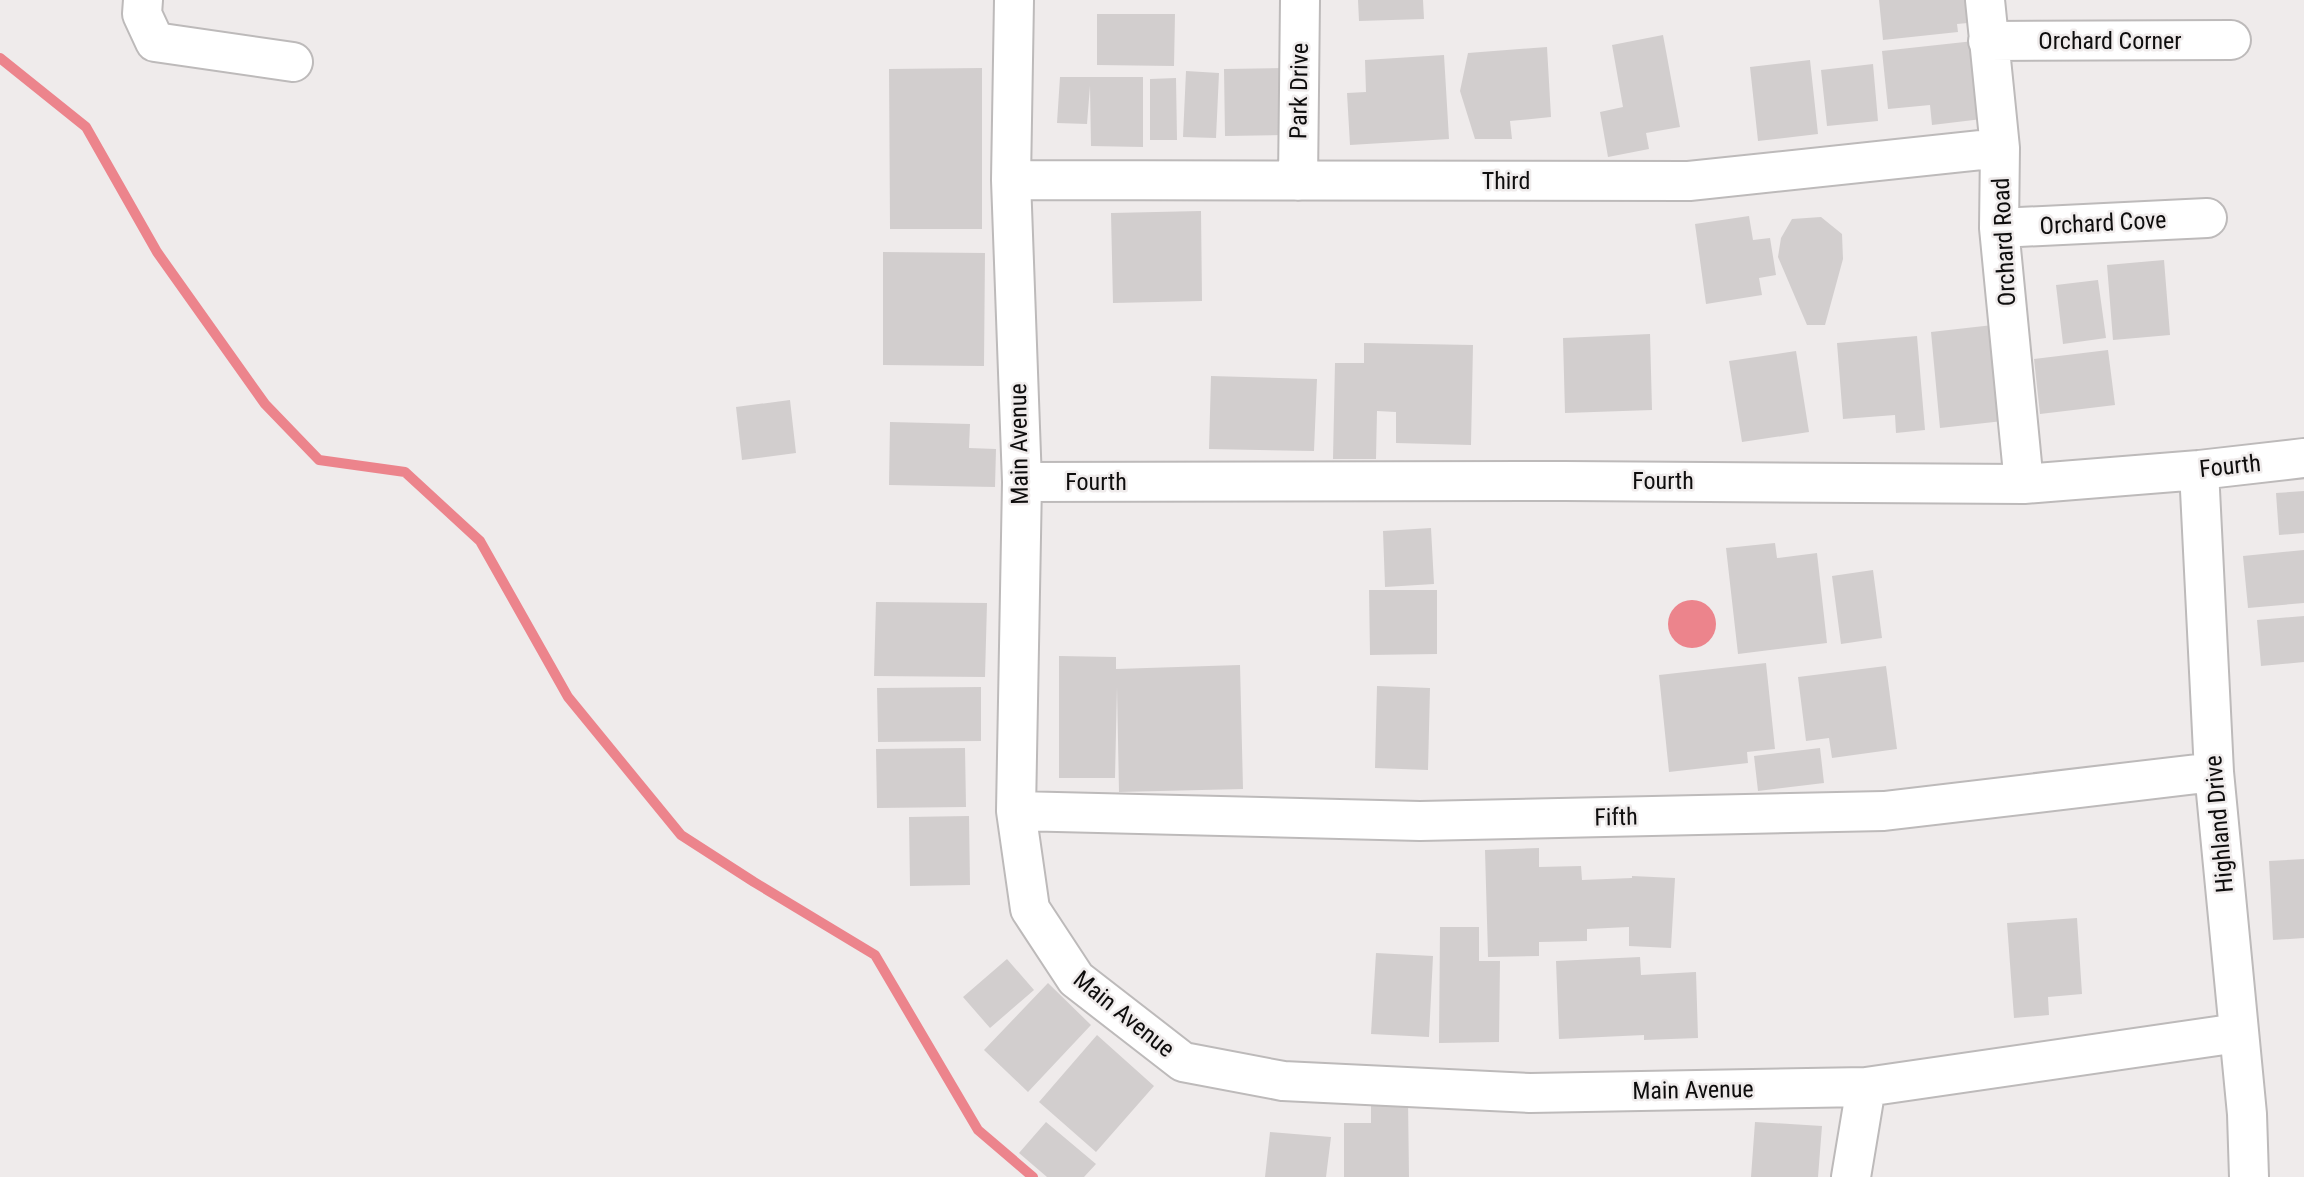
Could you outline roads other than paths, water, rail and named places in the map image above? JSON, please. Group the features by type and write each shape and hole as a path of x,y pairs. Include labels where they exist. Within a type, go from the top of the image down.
{"street":[{"path":"143,0 142,14 155,42 293,62"},
{"name":"Main Avenue","path":"1014,0 1011,180 1022,482 1016,811 1030,909 1076,979 1183,1062 1283,1081 1530,1093 1866,1087 2238,1033"},
{"name":"Park Drive","path":"1298,181 1300,0"},
{"name":"Orchard Road","path":"1985,0 2000,148 2000,228 2024,484"},
{"name":"Orchard Corner","path":"1988,41 2231,40"},
{"name":"Third","path":"1011,180 1689,181 2000,148"},
{"name":"Orchard Cove","path":"2000,228 2207,218"},
{"name":"Fourth","path":"1022,482 2024,484 2199,470 2304,458"},
{"name":"Highland Drive","path":"2199,470 2214,772 2247,1114 2249,1177"},
{"name":"Fifth","path":"1016,811 1420,821 1884,811 2214,772"},
{"path":"1851,1177 1866,1087"}],"waterway":[{"path":"0,58 86,127 157,252 265,404 319,460 405,472 480,541 568,697 681,835 875,955 978,1130 1033,1177"}]}
